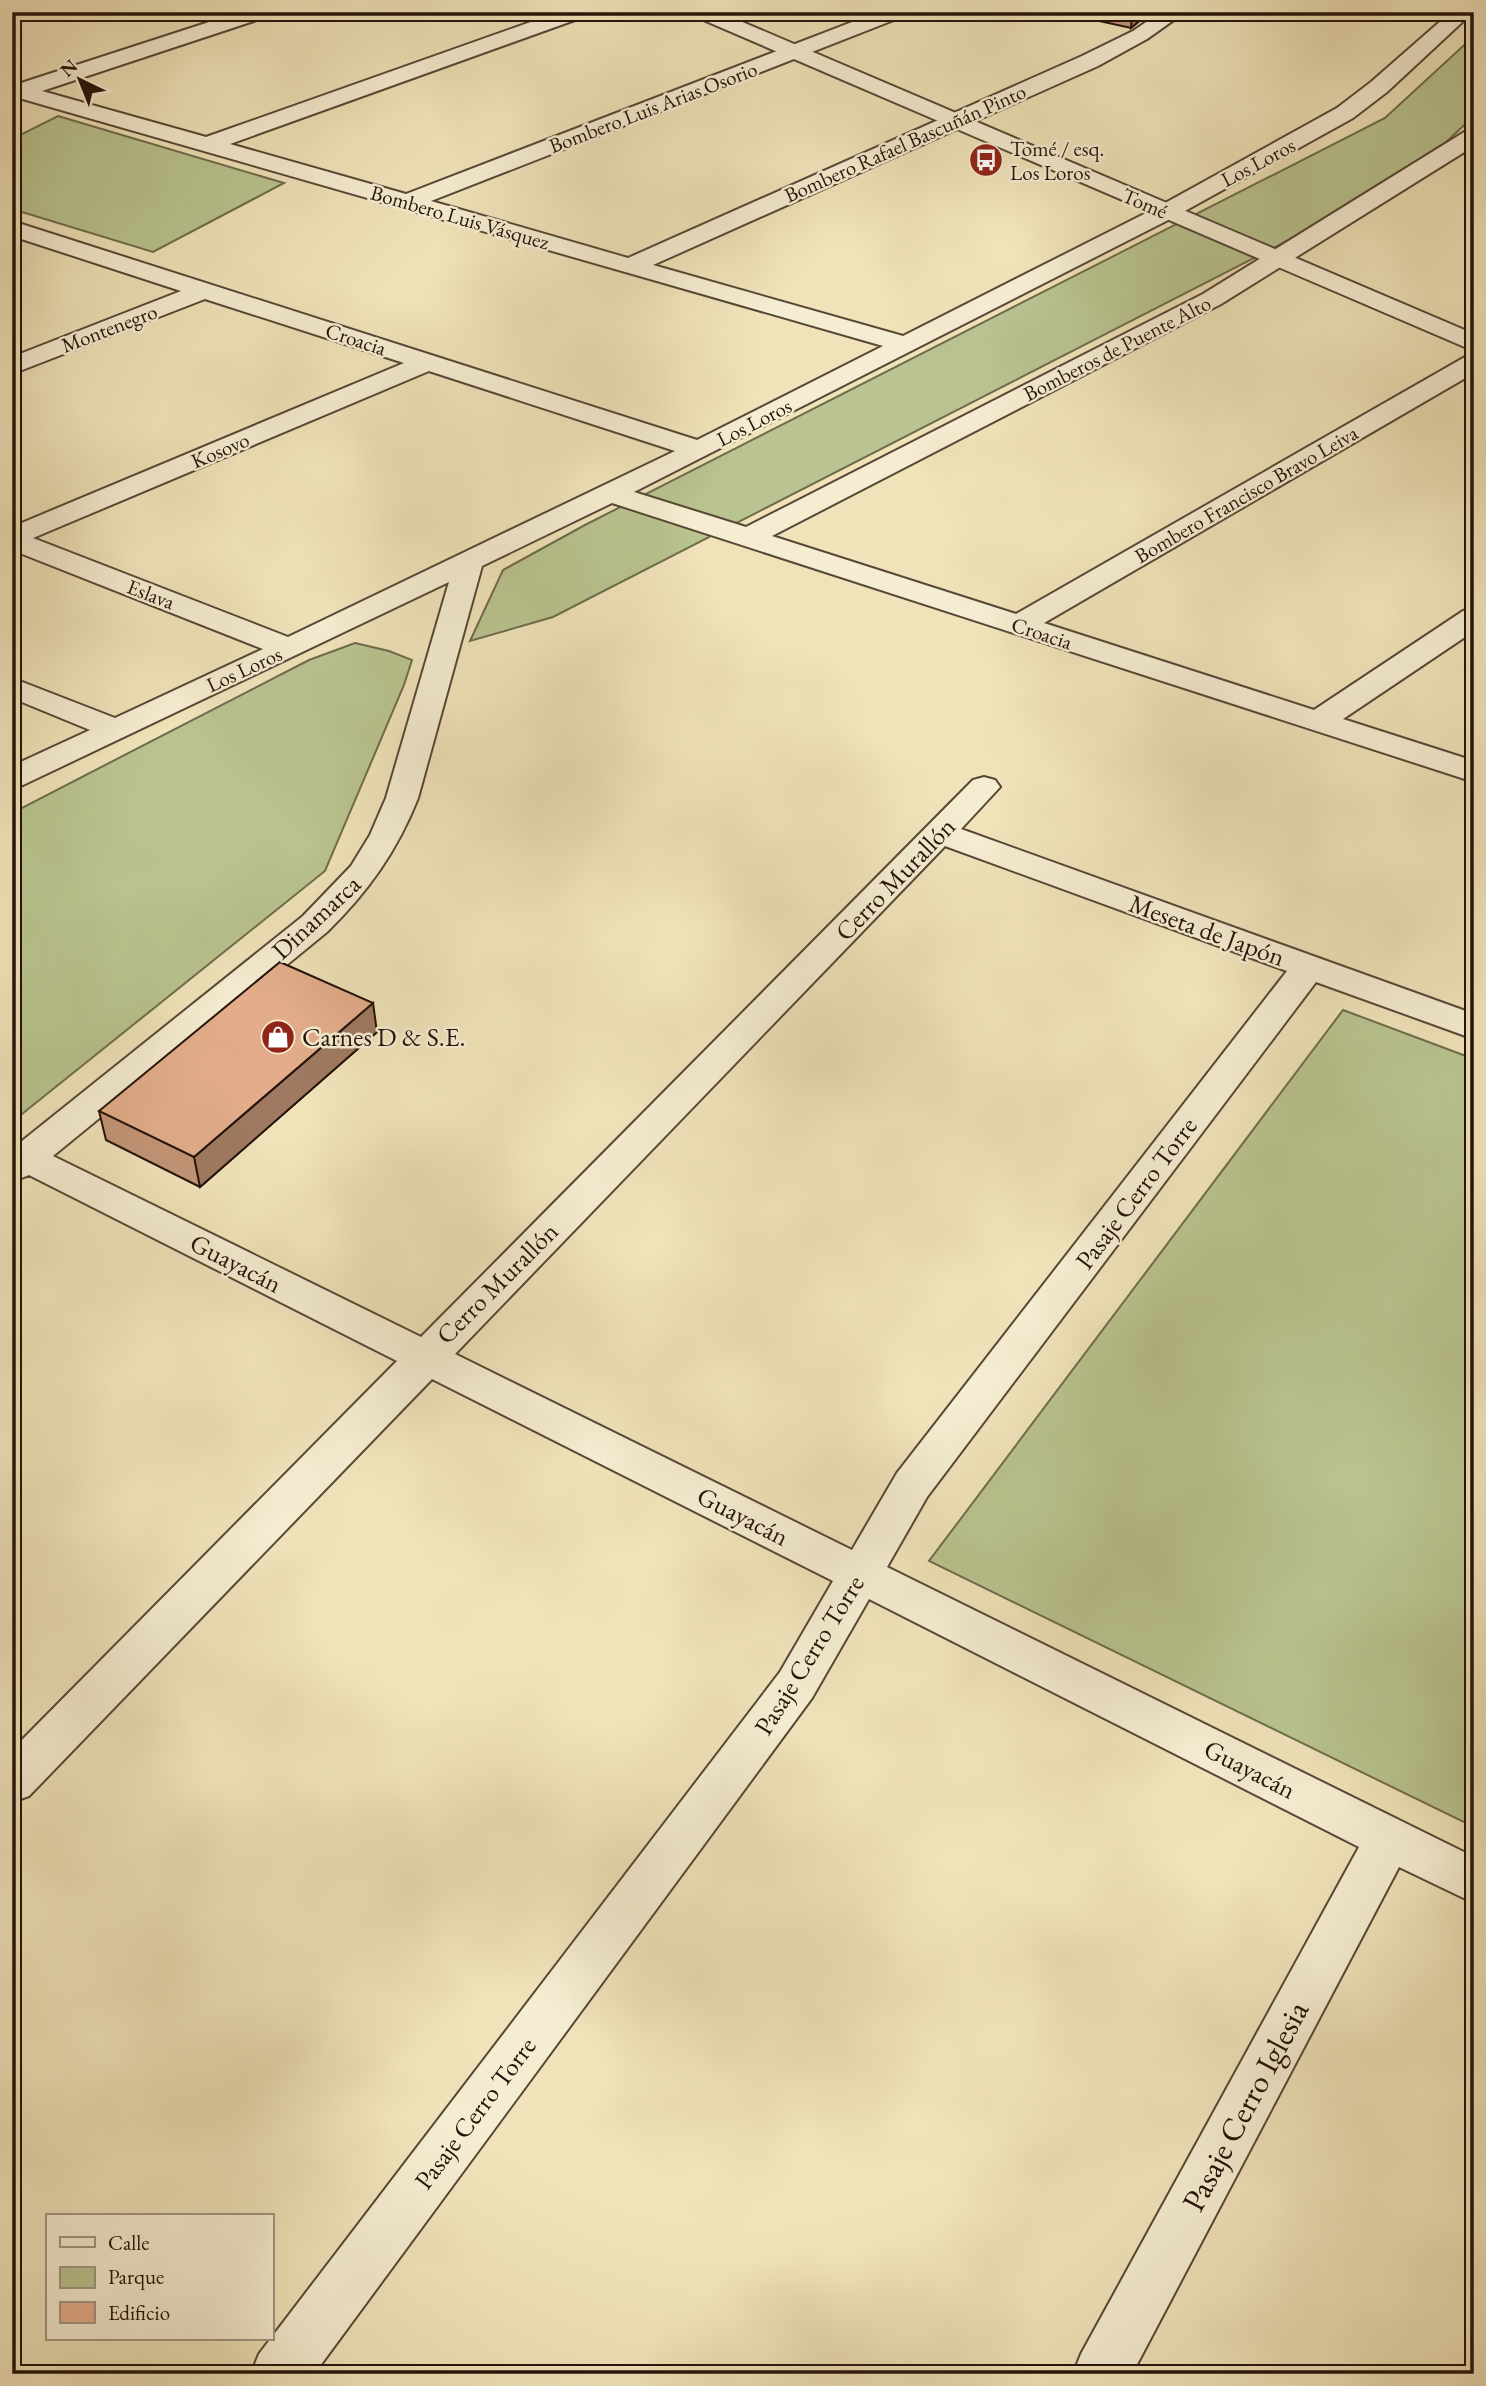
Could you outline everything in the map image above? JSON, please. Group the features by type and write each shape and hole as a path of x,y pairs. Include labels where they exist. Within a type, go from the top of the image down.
{"street":[{"path":"16,90 262,12"},
{"path":"206,145 579,12"},
{"name":"Tomé","path":"701,12 1474,344"},
{"name":"Bombero Luis Arias Osorio","path":"408,202 897,12"},
{"name":"Bombero Rafael Bascuñán Pinto","path":"630,266 1090,61 1175,12"},
{"name":"Los Loros","path":"12,778 699,450 1166,212 1345,113 1379,87 1463,12"},
{"name":"Bombero Luis Vásquez","path":"16,90 907,345"},
{"name":"Bomberos de Puente Alto","path":"747,538 1212,299 1474,136"},
{"name":"Croacia","path":"12,228 699,450"},
{"name":"Montenegro","path":"12,366 205,290"},
{"name":"Kosovo","path":"12,539 428,362"},
{"name":"Bombero Francisco Bravo Leiva","path":"1019,625 1474,362"},
{"name":"Croacia","path":"610,493 1474,772"},
{"name":"Eslava","path":"12,539 289,648"},
{"name":"Dinamarca","path":"17,1159 315,924 364,872 387,835 402,798 469,562"},
{"path":"1318,722 1474,617"},
{"path":"12,687 116,729"},
{"name":"Cerro Murallón","path":"12,1782 985,787"},
{"name":"Meseta de Japón","path":"941,832 1474,1027"},
{"name":"Pasaje Cerro Torre","path":"279,2374 796,1685 912,1485 1309,967"},
{"name":"Guayacán","path":"17,1159 425,1357 1474,1881"},
{"name":"Pasaje Cerro Iglesia","path":"1101,2374 1389,1839"}],"green space":[{"path":"1474,36 1474,116 1445,143 1295,237 553,617 470,641 503,570 585,525 1385,118"},
{"path":"58,116 284,183 153,252 12,209 12,139"},
{"path":"355,643 412,660 404,685 325,871 12,1122 12,813 309,660"},
{"path":"1343,1010 1474,1059 1474,1827 929,1561"}],"building":[{"path":"1116,12 1137,12 1132,16"},
{"path":"280,962 373,1003 194,1157 99,1111"}],"place":[{"name":"Tomé / esq. Los Loros","path":"986,160"},
{"name":"Carnes D & S.E.","path":"278,1037"}]}
